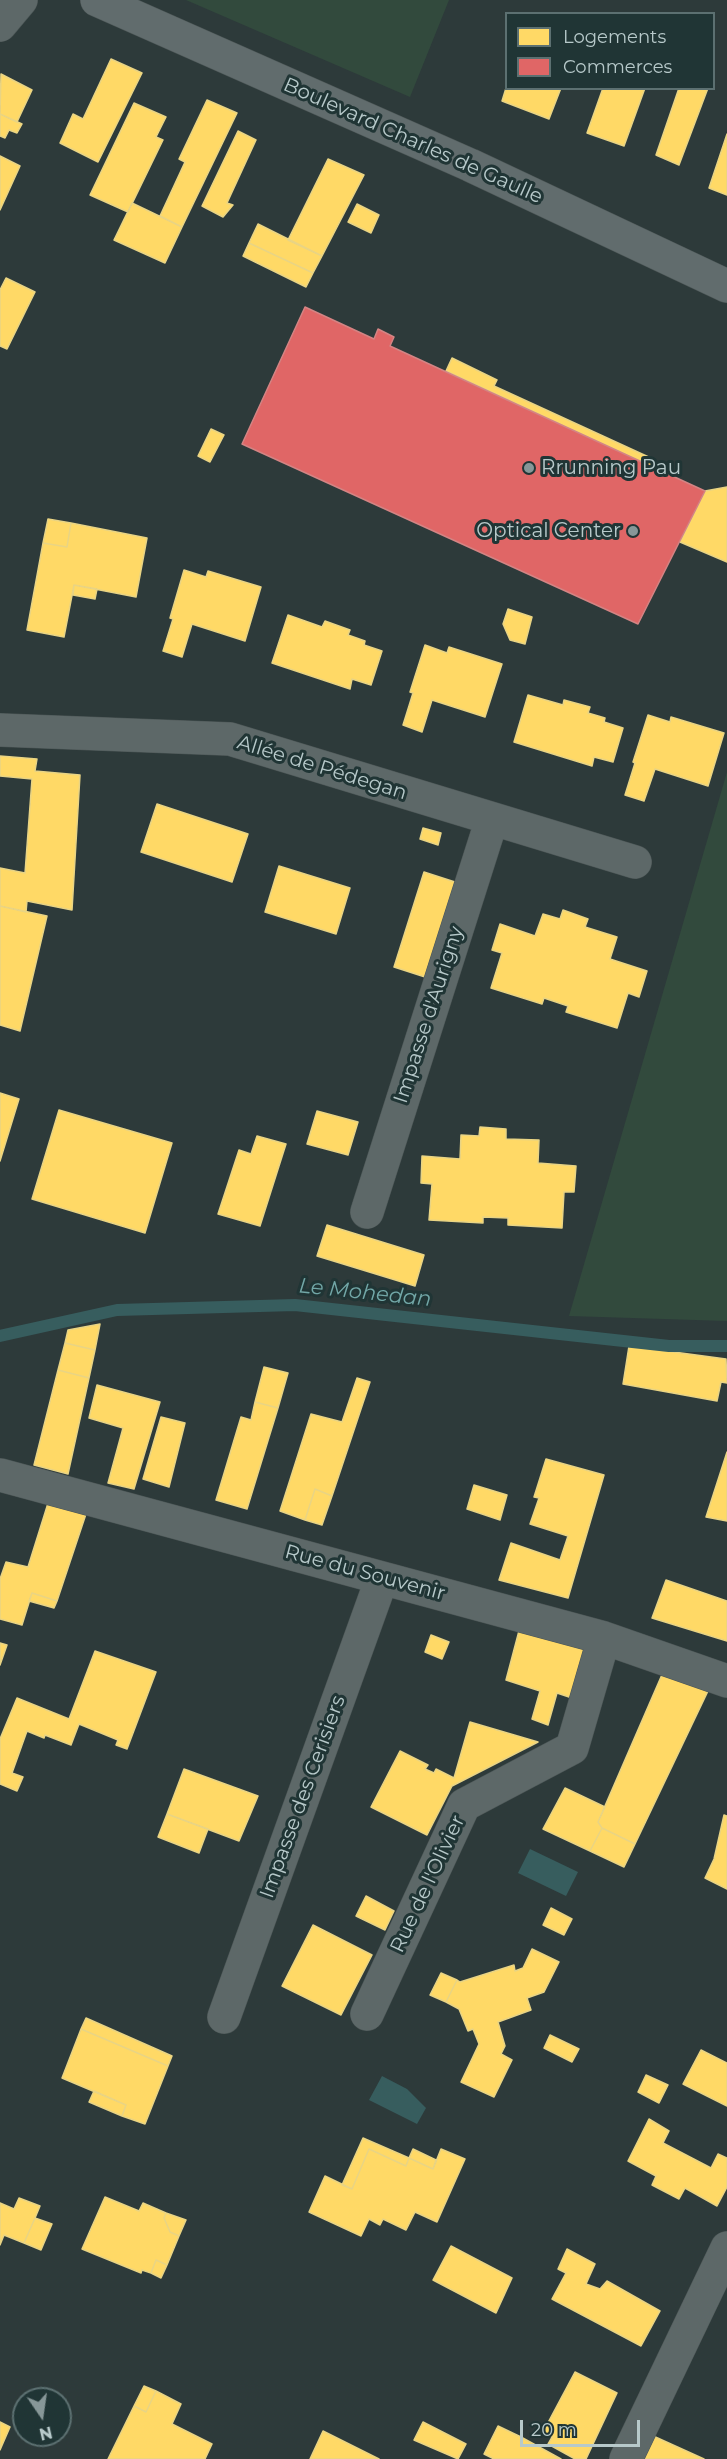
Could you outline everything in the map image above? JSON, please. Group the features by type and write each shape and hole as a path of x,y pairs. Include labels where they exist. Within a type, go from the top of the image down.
{"main road":[{"name":"Boulevard Charles de Gaulle","path":"97,0 470,165 727,286"}],"street":[{"path":"0,25 21,0"},
{"name":"Allée de Pédegan","path":"0,730 230,740 635,862"},
{"name":"Impasse d'Aurigny","path":"367,1212 492,819"},
{"name":"Rue du Souvenir","path":"0,1474 604,1638 727,1681"},
{"name":"Impasse des Cerisiers","path":"224,2017 381,1578"},
{"name":"Rue de l'Olivier","path":"367,2014 464,1805 572,1748 604,1638"},
{"path":"626,2459 727,2248"}],"green space":[{"path":"186,0 449,0 410,97"},
{"path":"727,772 727,1321 569,1316"}],"water":[{"path":"530,1849 578,1872 566,1896 518,1873"},
{"path":"382,2076 407,2089 426,2108 417,2124 369,2100"}],"building: Logements":[{"path":"111,59 142,73 98,162 60,143 73,114 83,119"},
{"path":"1,74 32,90 17,122 0,114"},
{"path":"505,90 560,90 549,119 502,101"},
{"path":"602,90 644,90 624,146 587,133"},
{"path":"678,90 707,90 679,165 656,155"},
{"path":"207,100 237,113 182,227 160,216 185,162 179,159"},
{"path":"134,103 166,117 156,137 163,140 128,212 90,195"},
{"path":"0,114 22,124 17,133 9,130 5,138 0,136"},
{"path":"238,131 256,140 227,203 233,205 223,217 202,206"},
{"path":"727,134 727,195 709,188"},
{"path":"0,156 20,166 0,210"},
{"path":"328,159 364,175 322,256 288,240"},
{"path":"132,203 182,227 165,263 114,240"},
{"path":"357,204 379,215 371,233 348,222"},
{"path":"258,224 322,256 313,273 249,243"},
{"path":"249,243 313,273 306,287 243,256"},
{"path":"6,278 35,292 7,349 0,346 0,290"},
{"path":"452,358 497,380 494,386 653,459 650,466 446,371"},
{"path":"211,429 224,435 210,462 198,456"},
{"path":"727,487 727,562 680,542 705,491"},
{"path":"48,519 71,523 67,547 43,543"},
{"path":"71,523 147,538 136,597 74,585 64,637 27,630 43,543 67,547"},
{"path":"184,570 206,577 208,571 261,587 245,641 192,624 182,657 163,651"},
{"path":"74,585 97,589 95,599 73,595"},
{"path":"508,609 532,617 525,644 510,640 503,624"},
{"path":"288,615 322,627 325,621 350,630 348,635 365,641 364,645 382,651 371,685 352,679 350,689 272,663"},
{"path":"425,645 447,653 449,647 502,664 485,717 432,700 422,732 403,725 413,693 410,692"},
{"path":"528,695 563,705 564,700 590,707 588,713 605,718 604,722 623,728 613,762 594,757 592,766 514,742"},
{"path":"648,715 670,722 671,717 724,733 708,786 655,769 644,801 625,795"},
{"path":"0,756 37,759 35,771 80,775 72,910 27,901 26,912 0,906 0,868 25,873 32,779 0,776"},
{"path":"157,804 248,834 232,882 141,852"},
{"path":"423,828 441,833 438,845 420,839"},
{"path":"279,866 350,888 336,934 265,912"},
{"path":"424,872 455,882 425,977 394,967"},
{"path":"0,906 47,916 20,1031 0,1025"},
{"path":"563,910 588,919 585,927 617,937 610,959 647,971 639,997 628,993 617,1028 566,1012 568,1006 544,998 542,1004 491,988 502,953 492,950 500,924 535,936 543,914 560,919"},
{"path":"0,1093 19,1099 0,1161"},
{"path":"59,1110 172,1143 145,1233 32,1199"},
{"path":"317,1111 358,1122 348,1155 307,1144"},
{"path":"480,1127 506,1129 506,1139 539,1140 538,1163 576,1166 574,1192 564,1192 562,1228 508,1225 508,1218 483,1217 483,1223 429,1220 432,1184 421,1183 422,1156 460,1159 461,1135 479,1136"},
{"path":"257,1136 286,1144 260,1226 218,1214 239,1150 251,1154"},
{"path":"327,1225 424,1255 415,1286 317,1256"},
{"path":"100,1324 95,1350 65,1343 68,1330"},
{"path":"65,1343 95,1350 89,1378 58,1370"},
{"path":"629,1346 726,1359 727,1383 721,1382 717,1401 623,1384"},
{"path":"264,1367 288,1373 278,1408 255,1402"},
{"path":"58,1370 89,1378 68,1474 34,1465"},
{"path":"357,1378 370,1382 332,1496 315,1489 305,1520 280,1511 311,1414 342,1422"},
{"path":"97,1385 160,1402 134,1489 108,1483 123,1428 89,1418"},
{"path":"255,1402 278,1408 247,1509 216,1500 241,1417 251,1420"},
{"path":"161,1417 185,1423 169,1487 143,1479"},
{"path":"727,1452 727,1521 706,1517"},
{"path":"546,1459 604,1475 568,1598 499,1580 511,1543 560,1560 568,1536 530,1524 539,1498 534,1497"},
{"path":"474,1485 507,1495 500,1520 467,1509"},
{"path":"315,1489 332,1496 322,1525 305,1520"},
{"path":"49,1500 87,1511 57,1601 32,1593 22,1625 0,1619 0,1579 6,1562 28,1567"},
{"path":"666,1580 727,1601 727,1641 652,1618"},
{"path":"32,1593 57,1601 54,1608 29,1601"},
{"path":"520,1627 588,1646 572,1698 557,1693 548,1725 532,1719 540,1691 506,1680"},
{"path":"431,1635 449,1642 442,1659 425,1652"},
{"path":"0,1643 7,1645 0,1665"},
{"path":"95,1651 156,1672 127,1749 116,1745 118,1740 79,1724 71,1745 27,1731 12,1773 23,1777 17,1791 0,1784 0,1739 17,1698 69,1719"},
{"path":"664,1670 708,1691 635,1844 602,1828 598,1822"},
{"path":"470,1722 538,1742 452,1786 427,1835 371,1807 400,1751 428,1765 425,1769 434,1773 436,1769 454,1778"},
{"path":"184,1769 258,1796 239,1841 167,1814"},
{"path":"565,1788 605,1807 598,1822 602,1828 590,1851 543,1829"},
{"path":"167,1814 208,1829 199,1853 158,1837"},
{"path":"724,1815 727,1816 727,1889 705,1878 714,1859"},
{"path":"602,1828 635,1844 624,1867 590,1851"},
{"path":"366,1896 394,1911 385,1930 356,1916"},
{"path":"551,1908 572,1919 564,1935 543,1925"},
{"path":"313,1925 372,1955 341,2015 282,1986"},
{"path":"532,1949 559,1962 544,1992 527,1998 531,2010 498,2022 505,2046 501,2054 512,2060 494,2097 461,2082 479,2044 473,2029 468,2031 459,2009 446,2002 457,1980 460,1982 514,1965 515,1971 523,1968"},
{"path":"441,1973 457,1980 446,2002 430,1995"},
{"path":"86,2018 172,2056 168,2066 81,2029"},
{"path":"81,2029 168,2066 145,2124 122,2116 126,2105 62,2078"},
{"path":"550,2035 579,2049 572,2062 544,2048"},
{"path":"701,2050 727,2063 727,2106 683,2084"},
{"path":"646,2075 668,2085 659,2103 638,2092"},
{"path":"94,2091 126,2105 122,2116 89,2102"},
{"path":"649,2119 669,2131 663,2143 711,2168 718,2154 727,2158 727,2187 717,2206 685,2188 679,2199 652,2185 656,2176 628,2161"},
{"path":"363,2138 409,2158 406,2166 369,2149 352,2189 342,2185"},
{"path":"369,2149 406,2166 409,2158 433,2169 441,2149 465,2159 437,2222 415,2212 406,2230 383,2219 380,2225 369,2219 361,2236 309,2212 325,2176 352,2189"},
{"path":"413,2149 436,2160 433,2169 409,2158"},
{"path":"105,2197 139,2211 143,2203 166,2213 164,2218 170,2232 179,2236 167,2265 156,2260 151,2273 142,2270 141,2273 82,2249"},
{"path":"19,2198 40,2206 24,2243 4,2235 0,2245 0,2203 14,2209"},
{"path":"166,2213 186,2220 179,2236 170,2232 164,2218"},
{"path":"35,2218 52,2224 41,2250 24,2243"},
{"path":"451,2246 512,2278 496,2313 433,2280"},
{"path":"567,2249 595,2264 586,2284 600,2289 607,2281 660,2311 641,2346 552,2299 566,2273 558,2269"},
{"path":"156,2260 167,2265 161,2278 151,2273"},
{"path":"575,2372 617,2393 586,2459 575,2459 548,2444 552,2437 543,2432"},
{"path":"144,2386 156,2391 146,2412 134,2406"},
{"path":"156,2391 181,2404 172,2424 212,2444 205,2459 108,2459 134,2406 146,2412"},
{"path":"0,2422 10,2427 0,2450"},
{"path":"423,2422 466,2444 458,2459 414,2440"},
{"path":"498,2426 561,2459 494,2459 484,2454"},
{"path":"323,2431 379,2459 310,2459"},
{"path":"651,2435 704,2459 639,2459"}],"building: Commerces":[{"path":"305,307 374,339 378,329 394,337 390,346 705,491 638,624 242,444"}],"waterway":[{"name":"Le Mohedan","path":"0,1336 117,1310 295,1305 669,1346 727,1346"}],"place":[{"name":"Rrunning Pau","path":"529,468"},
{"name":"Optical Center","path":"633,531"}]}
